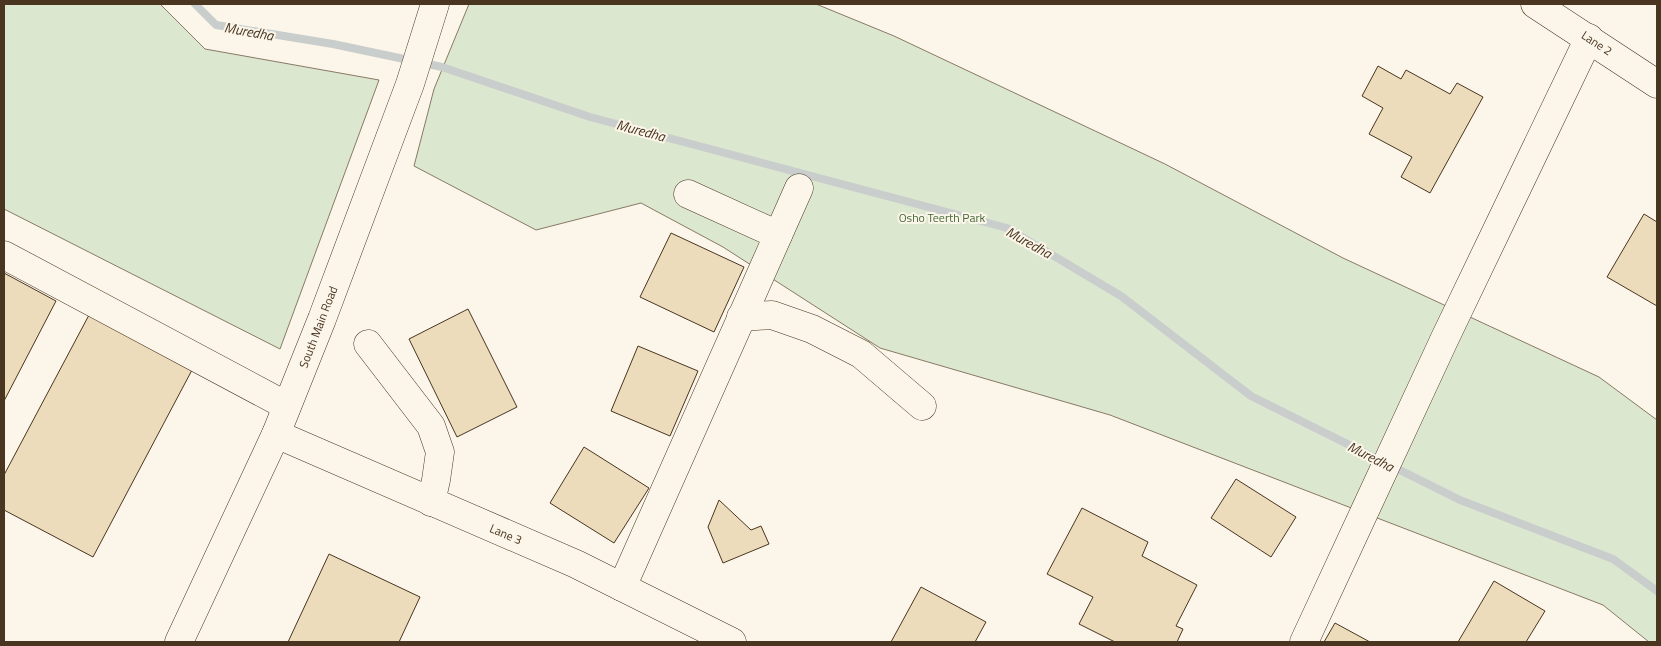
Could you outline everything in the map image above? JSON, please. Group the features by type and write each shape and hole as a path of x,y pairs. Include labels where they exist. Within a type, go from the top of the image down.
{"street":[{"name":"South Main Road","path":"179,642 276,434 322,319 410,84 435,4"},
{"name":"Lane 2","path":"1535,4 1590,38 1657,84"},
{"path":"1304,642 1445,338 1590,38"},
{"path":"622,587 798,188"},
{"path":"688,194 778,235"},
{"path":"4,255 287,406"},
{"path":"741,317 772,315 812,329 861,354 922,406"},
{"path":"368,344 431,426 440,452 431,502"},
{"name":"Lane 3","path":"276,434 576,564 732,642"}],"green space":[{"path":"4,4 160,4 205,49 379,80 280,349 4,209"},
{"name":"Osho Teerth Park","path":"469,4 816,4 894,36 1165,164 1343,258 1599,377 1657,420 1657,642 1649,642 1603,605 1110,415 880,348 723,247 641,203 536,230 414,166 434,89"}],"building":[{"path":"1378,66 1401,79 1406,70 1450,94 1457,83 1483,97 1430,193 1401,177 1412,157 1369,134 1383,108 1362,96"},
{"path":"1644,214 1657,222 1657,306 1607,277"},
{"path":"671,233 744,267 714,332 640,297"},
{"path":"4,273 56,301 4,401"},
{"path":"468,309 517,407 457,437 409,339"},
{"path":"89,315 192,370 93,557 4,510 4,475"},
{"path":"638,346 698,371 670,436 611,411"},
{"path":"584,447 649,488 614,543 550,503"},
{"path":"1236,479 1296,517 1271,557 1211,518"},
{"path":"719,500 751,530 761,526 769,544 723,563 708,527"},
{"path":"1082,508 1148,542 1142,556 1197,585 1176,626 1183,629 1177,642 1115,642 1079,624 1093,597 1047,574"},
{"path":"329,554 420,597 399,642 288,642"},
{"path":"1494,581 1545,611 1526,642 1458,642"},
{"path":"921,587 986,622 975,642 891,642"},
{"path":"1335,623 1370,642 1324,642"}],"waterway":[{"name":"Muredha","path":"195,4 216,25 333,44 442,67 590,117 1007,228 1121,296 1251,396 1460,500 1613,559 1657,591"}]}
